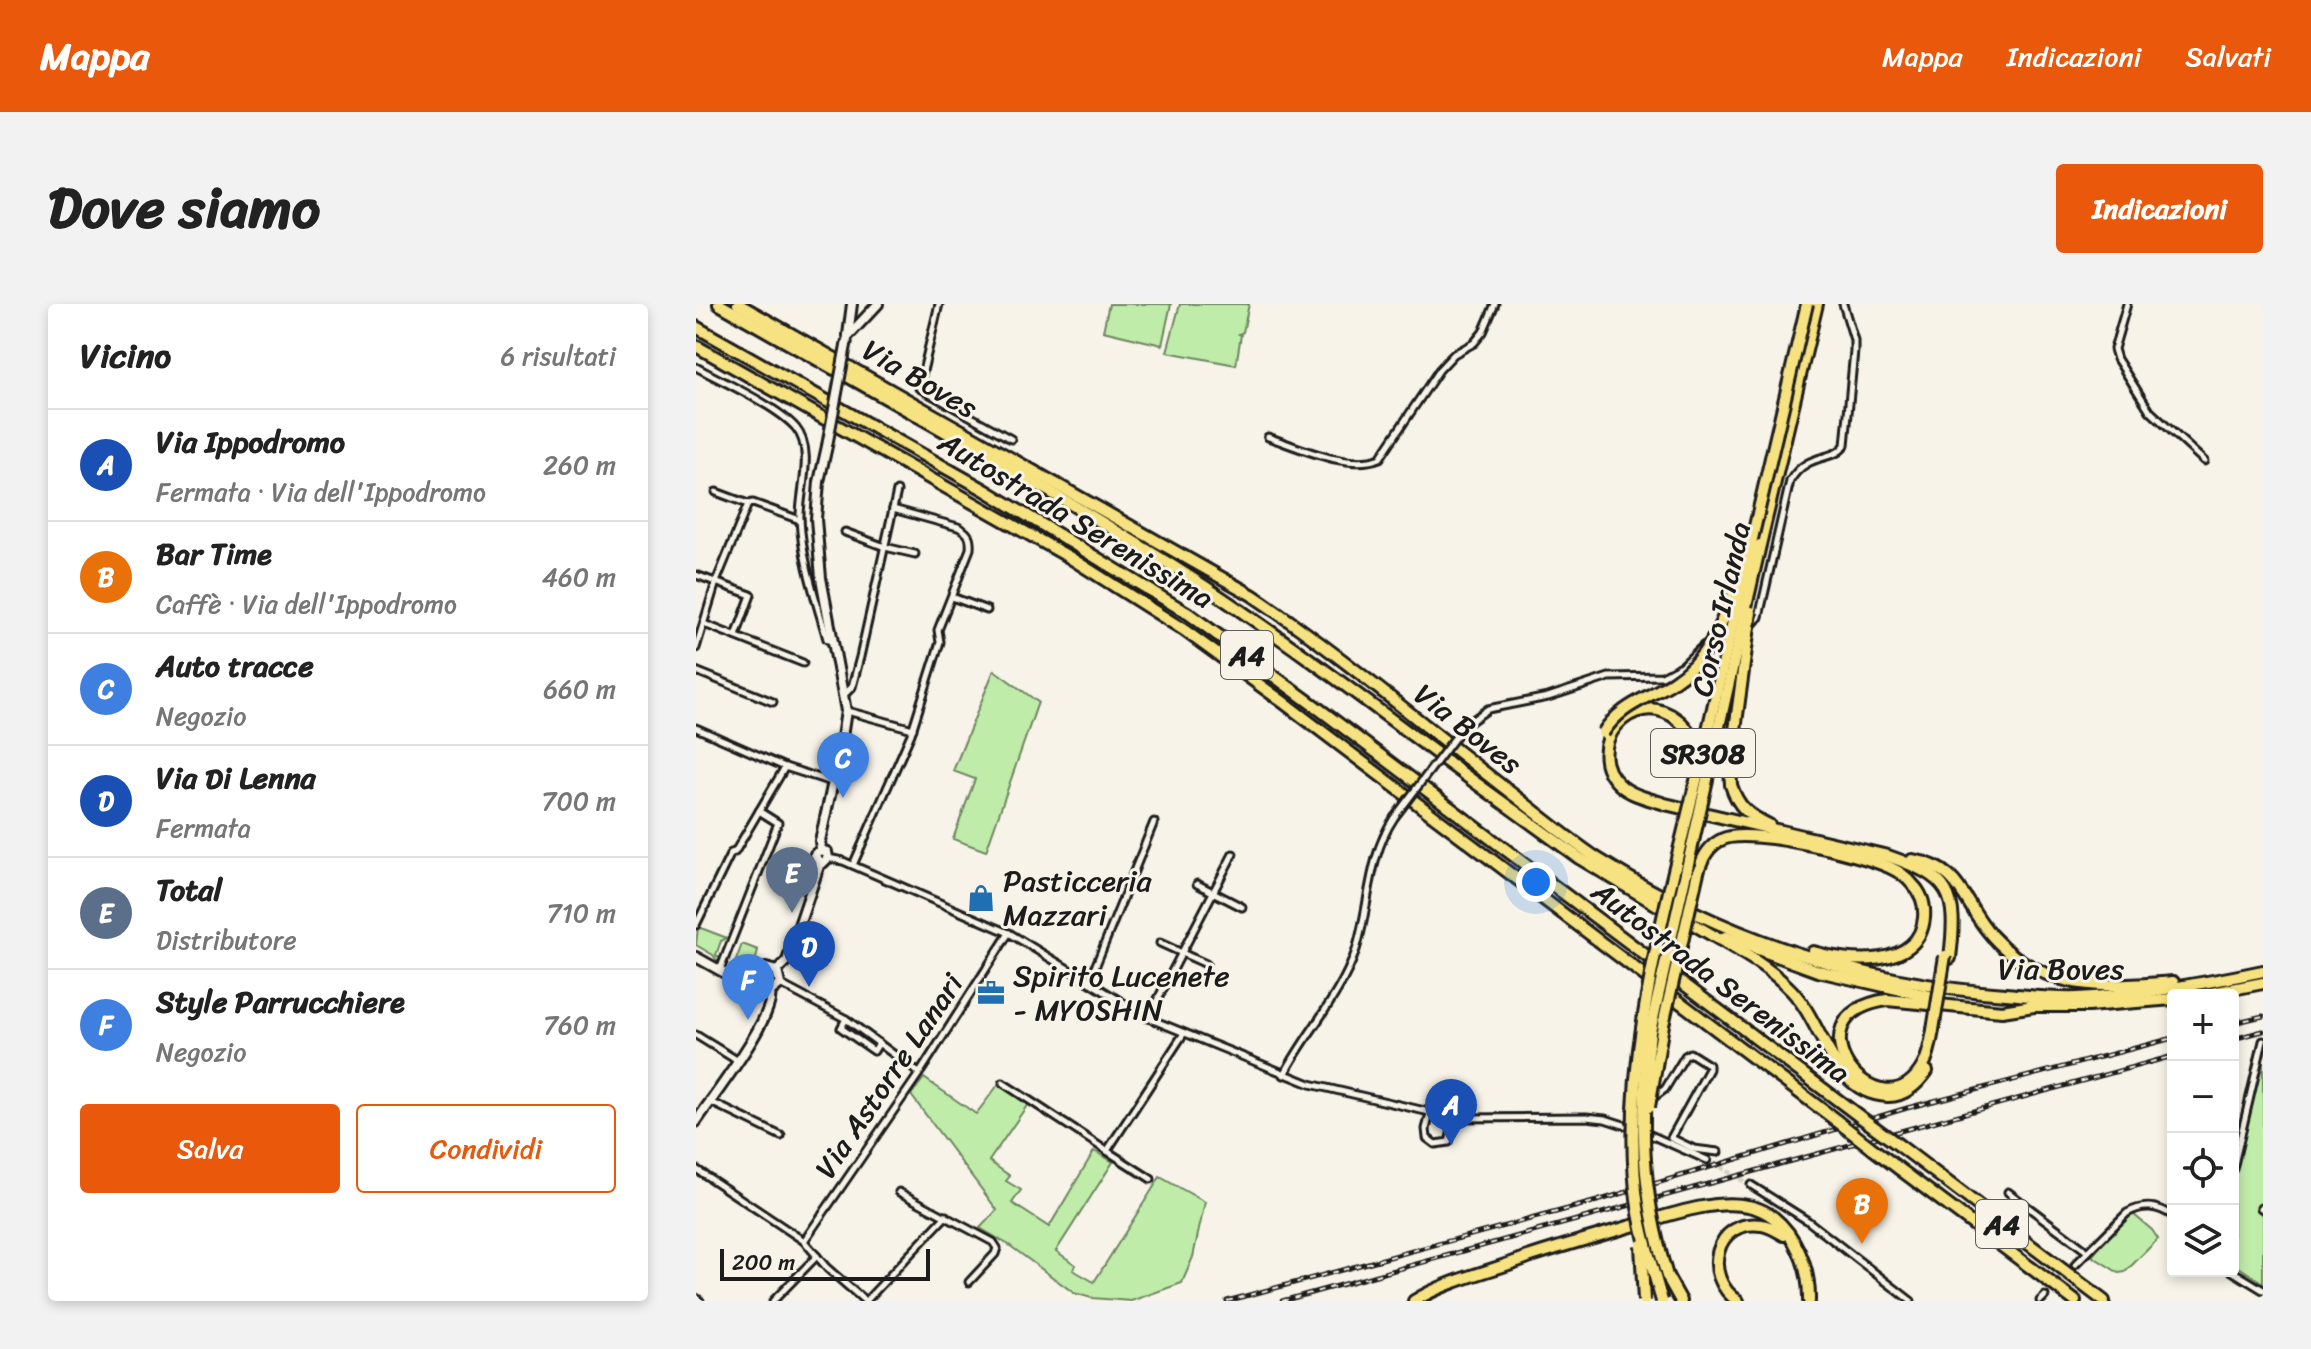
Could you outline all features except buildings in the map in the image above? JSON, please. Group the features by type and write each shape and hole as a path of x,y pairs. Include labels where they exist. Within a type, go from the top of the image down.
{"highway":[{"name":"Via Boves","path":"719,304 834,369"},
{"name":"Via Boves","path":"738,304 1252,595 1309,633 1413,718 1596,858 1653,891 1717,922 1823,962 1910,983 1972,992 2075,998 2179,988 2263,971"},
{"name":"Corso Irlanda","path":"1662,1301 1638,1207 1633,1119 1640,1035 1807,304"},
{"name":"Corso Irlanda","path":"1678,1301 1667,1276 1648,1206 1642,1141 1650,1032 1817,304"},
{"name":"Autostrada Serenissima","path":"696,327 997,497 1189,614 2104,1301"},
{"name":"Autostrada Serenissima","path":"696,346 1069,557 1184,630 2075,1301"},
{"name":"Via Boves","path":"847,376 1045,488 1183,573 1304,655 1579,858 1659,906"},
{"path":"1760,545 1732,755 1731,785 1736,801 1754,818 1817,839"},
{"path":"1746,564 1717,634 1705,653 1676,680 1618,712 1600,749 1608,778 1616,789 1632,798 1918,872 1941,890 1949,912 1947,957"},
{"path":"1696,783 1694,744 1687,729 1666,712 1639,710 1615,724 1606,734 1612,774 1619,785 1631,792 1665,804 1888,856 1931,875 1949,894 1954,920 1934,1057 1919,1082 1893,1096 1864,1092 1852,1083 1833,1060 1814,1020 1793,992 1776,976 1690,922 1807,968 1857,982 1933,997"},
{"path":"1642,1141 1666,1010 1698,872 1710,847 1736,835 1805,845"},
{"name":"Via Boves","path":"1888,856 1934,864 1949,873 1990,934 2033,970 2075,983 2113,987 2231,978"},
{"path":"1717,922 1825,956 1845,959 1891,957 1914,943 1922,932 1924,905 1912,883 1890,868 1872,861"},
{"path":"2232,989 2263,983"},
{"name":"Via Boves","path":"1948,999 2034,1006 2088,1006 2167,999"},
{"path":"1936,1031 1922,1068 1913,1078 1891,1089 1867,1085 1859,1080 1845,1063 1840,1046 1847,1018 1872,1002 1887,1000 2002,1011 2034,1006"},
{"path":"1414,1301 1465,1277 1540,1252 1723,1205 1748,1206 1768,1214 1790,1238 1804,1261 1809,1281 1809,1301"},
{"path":"1638,1207 1644,1301"},
{"path":"1738,1301 1727,1292 1718,1277 1718,1252 1724,1239 1741,1226 1751,1224 1765,1225 1790,1238"}],"street":[{"path":"852,304 819,482 816,519 821,578 846,714 820,841 821,850 815,854 824,860 853,865 1009,933 1148,1018 1284,1075 1335,1091 1455,1118 1605,1119 1707,1160"},
{"path":"864,304 876,304"},
{"path":"847,338 876,304"},
{"path":"939,304 919,388 1011,439"},
{"path":"1268,437 1330,458 1364,462 1380,458 1439,370 1454,354 1474,343 1483,332 1495,304"},
{"path":"1284,1075 1346,975 1355,953 1384,834 1463,727 1488,709 1548,697 1609,677 1662,676 1683,665 1713,637 1747,629 1755,623 1762,608 1790,481 1804,464 1837,453 1845,445 1854,340 1843,304"},
{"path":"2127,304 2114,349 2117,359 2150,411 2204,461"},
{"path":"696,367 759,402 796,428 802,440 805,455 800,520 810,576 827,639 832,643"},
{"path":"2127,386 2129,377"},
{"path":"844,695 852,687 860,657 897,491"},
{"path":"716,492 800,520"},
{"path":"696,648 716,582 748,504"},
{"path":"853,865 913,729 940,642 938,630 970,549 968,532 893,509"},
{"path":"845,532 915,554"},
{"path":"696,575 751,595 736,636"},
{"path":"952,597 987,610"},
{"path":"704,624 803,663"},
{"path":"696,671 773,702"},
{"path":"846,714 913,729"},
{"path":"696,728 785,767 833,782"},
{"path":"696,925 731,853 735,852 785,767"},
{"path":"720,970 778,823 759,811"},
{"path":"1089,982 1154,822"},
{"path":"1148,1018 1233,854"},
{"path":"777,971 787,961 824,860"},
{"path":"1197,884 1242,907"},
{"name":"Via Astorre Lanari","path":"804,1241 919,1073 1009,933"},
{"path":"1160,943 1206,964"},
{"path":"696,957 772,995 769,1009 738,1061 696,1122"},
{"path":"757,979 766,968 777,971"},
{"path":"777,971 780,984 846,1019 919,1073"},
{"path":"743,982 757,979"},
{"path":"757,979 765,990"},
{"path":"765,990 776,989 780,984"},
{"path":"846,1019 841,1028 874,1051 879,1043"},
{"path":"1107,1151 1184,1033"},
{"path":"696,1035 738,1061"},
{"path":"2239,1143 2263,1041"},
{"path":"1635,1129 1638,1113 1665,1089 1690,1053 1709,1065 1709,1069 1671,1138 1694,1149 1718,1152"},
{"path":"1003,1083 1151,1179"},
{"path":"710,1101 781,1136"},
{"path":"1430,1114 1427,1138 1435,1144 1449,1142 1455,1118"},
{"path":"696,1169 804,1241 827,1268 867,1299 877,1301"},
{"path":"1751,1185 1816,1227 1911,1301"},
{"path":"899,1192 993,1242 997,1248 969,1282"},
{"path":"2008,1192 2088,1252"},
{"path":"2075,1265 2127,1213 2149,1206 2167,1212"},
{"path":"867,1299 946,1216"},
{"path":"773,1301 817,1256"},
{"path":"2239,1275 2263,1290"},
{"path":"2040,1301 2045,1296"}],"green space":[{"path":"1109,304 1171,304 1162,345 1103,331"},
{"path":"1180,304 1249,304 1243,332 1239,334 1236,365 1167,352"},
{"path":"994,670 1038,702 986,851 953,839 975,779 953,771"},
{"path":"698,927 727,938 721,941 716,955 720,959 718,962 713,955 696,945"},
{"path":"742,944 758,950 754,969 746,975 740,974 734,966"},
{"path":"2263,1059 2263,1283 2239,1267 2239,1152"},
{"path":"924,1078 976,1114 998,1085 1028,1104 989,1161 1010,1176 1006,1181 1021,1190 1012,1203 1049,1227 1094,1151 1113,1162 1056,1251 1076,1265 1073,1270 1094,1282 1160,1177 1205,1202 1193,1257 1182,1283 1131,1301 1092,1298 1074,1293 1009,1245 980,1228 997,1210 911,1095"},
{"path":"2133,1214 2158,1239 2125,1272 2119,1273 2092,1256"}],"tunnel":[{"path":"1707,1160 1751,1185"},
{"path":"2045,1296 2075,1265"}],"railway":[{"path":"2239,1022 2263,1016"},
{"path":"2239,1037 2263,1031"},
{"path":"1227,1301 1597,1201 1907,1108 2167,1040"},
{"path":"1282,1301 2167,1058"}],"place":[{"name":"Auto tracce","path":"843,798"},
{"name":"Pasticceria Mazzari","path":"981,898"},
{"name":"Total","path":"792,913"},
{"name":"Via Di Lenna","path":"809,987"},
{"name":"Spirito Lucenete - MYOSHIN","path":"991,993"},
{"name":"Style Parrucchiere","path":"748,1020"},
{"name":"Via Ippodromo","path":"1451,1145"},
{"name":"Bar Time","path":"1862,1244"}]}
